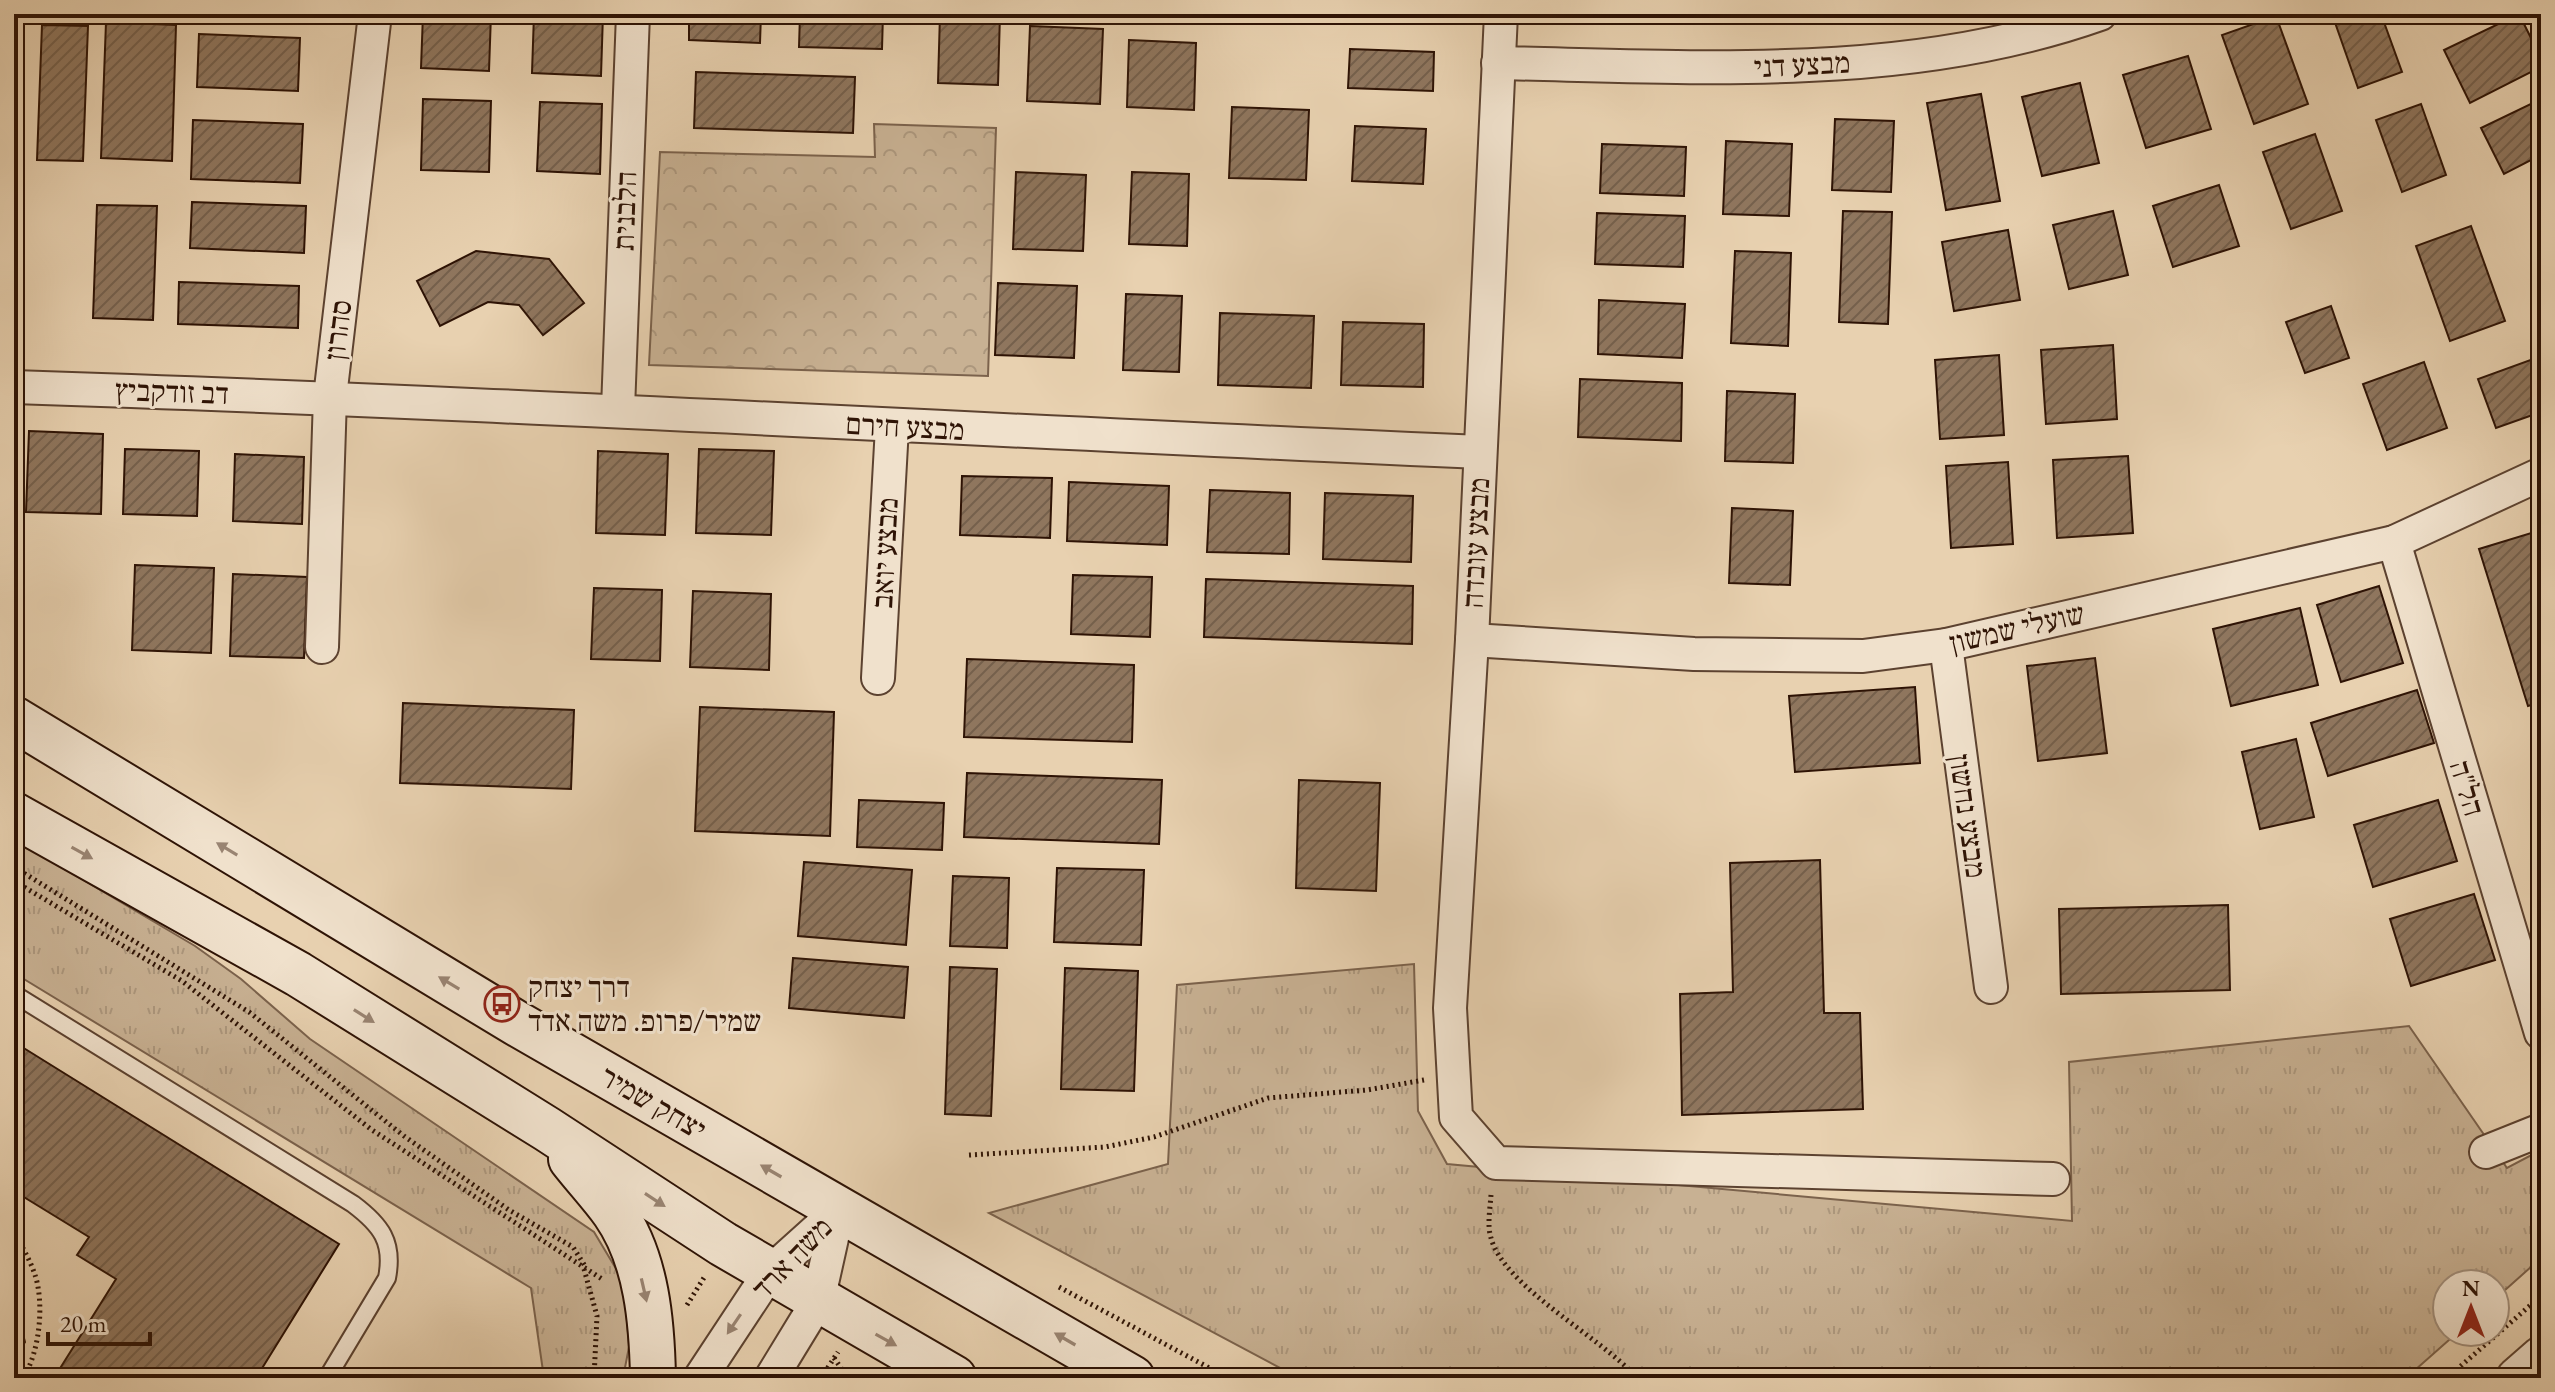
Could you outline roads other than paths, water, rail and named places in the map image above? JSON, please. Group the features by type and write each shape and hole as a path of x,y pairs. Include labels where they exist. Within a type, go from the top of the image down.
{"main road":[{"name":"יצחק שמיר","path":"14,719 489,1008 1132,1378"},
{"path":"14,815 298,974 770,1272 954,1378"},
{"path":"547,1129 616,1214 636,1256 652,1333 653,1378"}],"street":[{"name":"סהרון","path":"322,647 330,397 375,14"},
{"name":"הלבנית","path":"618,409 633,14"},
{"name":"מבצע עובדה","path":"1501,14 1472,640 1450,1008 1456,1117 1496,1163 2053,1179"},
{"name":"מבצע דני","path":"1498,63 1746,68 1905,58 2063,27 2100,14"},
{"name":"דב זודקביץ","path":"14,387 330,397"},
{"name":"מבצע חירם","path":"330,397 618,409 892,427 1480,452"},
{"name":"מבצע יואב","path":"878,678 892,427"},
{"name":"שועלי שמשון","path":"1472,640 1694,654 1863,656 1946,645 2394,542 2541,474"},
{"name":"הל\"ה","path":"2394,542 2541,1033"},
{"name":"מבצע נחשון","path":"1946,645 1991,987"},
{"path":"2486,1152 2541,1130"},
{"name":"משה ארד","path":"700,1378 770,1272 838,1211"},
{"name":"משה ארד","path":"771,1378 818,1301 838,1211"},
{"path":"2517,1378 2541,1357"}],"lane":[{"path":"14,994 353,1204 382,1229 390,1260 387,1278 327,1378"}],"place":[{"name":"דרך יצחק שמיר/פרופ. משה אדד","path":"502,1004"}]}
